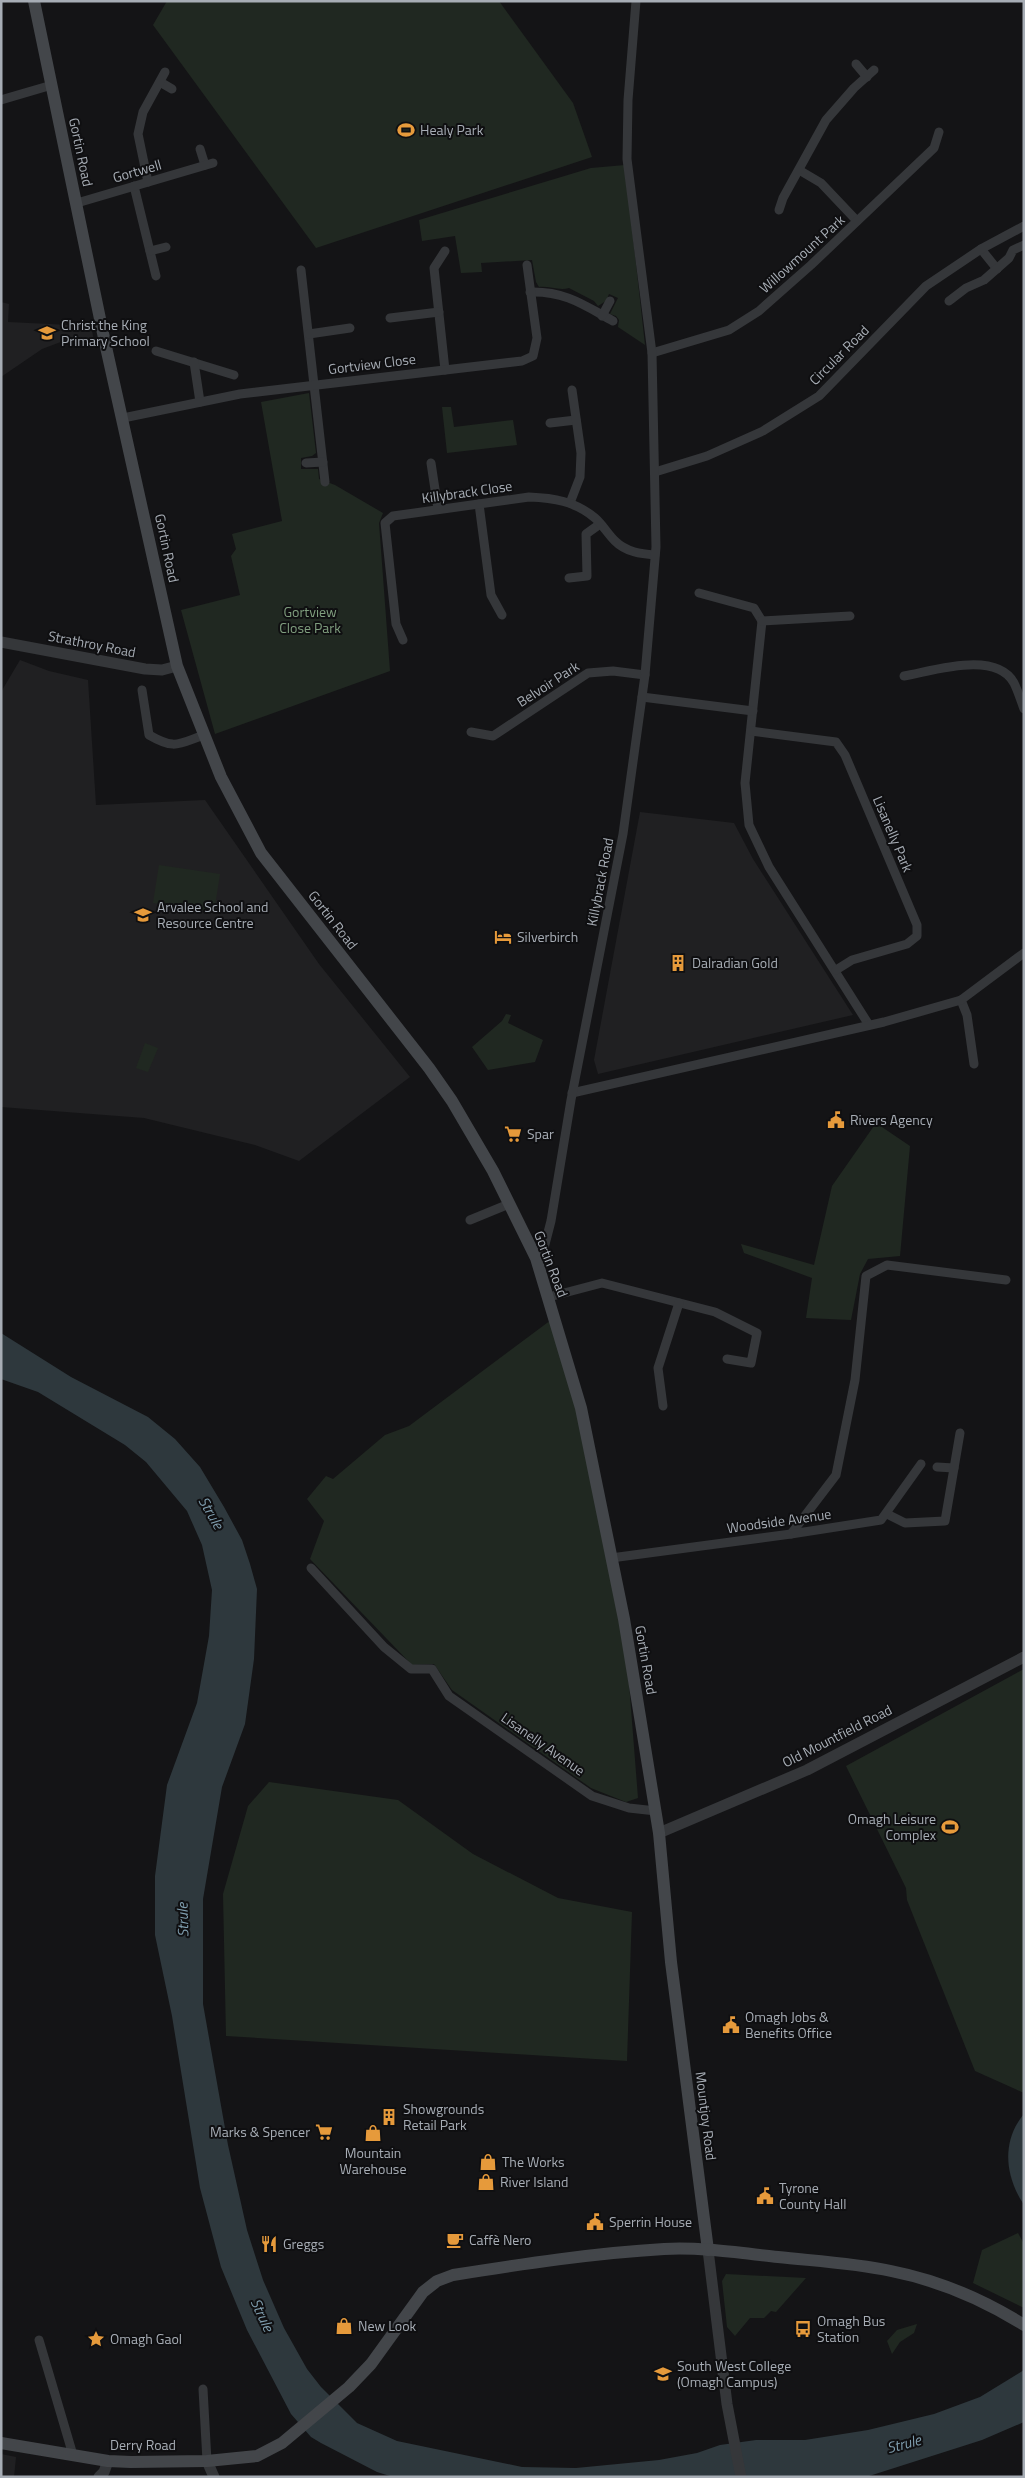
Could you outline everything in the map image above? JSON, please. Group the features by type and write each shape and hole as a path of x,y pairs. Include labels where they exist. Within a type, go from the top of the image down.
{"main road":[{"name":"Gortin Road","path":"34,1 104,338 177,666 221,777 261,853 429,1068 452,1101 493,1171 536,1258 581,1408 611,1558 659,1833"},
{"name":"Mountjoy Road","path":"659,1833 671,1962 708,2250"},
{"name":"Derry Road","path":"1,2444 108,2461 207,2461 257,2456 282,2443 349,2387 371,2364 423,2292 437,2281 453,2275 620,2254 665,2249 708,2250 891,2271 981,2301 1024,2325"}],"street":[{"name":"Killybrack Road","path":"536,1258 544,1248 551,1221 572,1093 624,834 645,675 655,555 652,352 627,159 628,100 636,1"},
{"path":"779,210 826,120 870,73 856,64"},
{"path":"148,182 138,134 143,112 165,72"},
{"path":"160,82 172,89"},
{"path":"1,100 52,85"},
{"name":"Willowmount Park","path":"652,352 729,330 759,311 934,148 939,132"},
{"name":"Gortwell","path":"77,203 209,164 200,149"},
{"path":"799,170 821,183 857,221"},
{"path":"134,186 156,276"},
{"name":"Circular Road","path":"655,472 707,456 763,431 819,396 926,286 981,249 1024,226"},
{"path":"949,301 966,288 984,280 1010,258 1013,250 1024,244"},
{"path":"150,251 166,246"},
{"path":"981,249 997,269"},
{"path":"445,251 434,268 445,370"},
{"name":"Gortview Close","path":"123,418 240,394 522,361 534,356 536,338 527,264"},
{"path":"301,270 325,482"},
{"path":"530,292 547,292 570,297 613,321"},
{"path":"602,316 610,301"},
{"path":"390,318 439,312"},
{"path":"308,334 350,328"},
{"path":"156,351 234,376"},
{"path":"194,362 200,402"},
{"path":"570,503 580,477 580,453 572,390"},
{"path":"550,423 576,420"},
{"path":"306,463 323,462"},
{"path":"431,463 438,509"},
{"name":"Killybrack Close","path":"403,640 396,624 385,523 392,516 529,497 550,498 570,503 595,518 616,543 636,553 655,555"},
{"path":"479,504 491,595 502,614"},
{"path":"569,578 588,576 586,534 600,524"},
{"path":"699,593 754,608 762,621 745,783 749,825 769,866 869,1025"},
{"path":"762,621 850,616"},
{"name":"Strathroy Road","path":"1,642 145,669 162,670 177,666"},
{"path":"904,676 975,664 997,668 1013,682 1024,709"},
{"name":"Belvoir Park","path":"471,732 493,736 588,672 613,671 645,675"},
{"path":"142,690 148,735 165,745 175,745 204,735"},
{"path":"642,697 753,711"},
{"name":"Lisanelly Park","path":"751,731 836,742 845,755 917,925 917,936 908,944 852,960 836,970"},
{"path":"572,1093 869,1025 961,1000 1024,953"},
{"path":"961,1000 966,1015 974,1064"},
{"path":"470,1220 509,1204"},
{"path":"791,1534 836,1475 855,1380 866,1276 887,1265 1006,1280"},
{"path":"549,1297 602,1283 715,1312 757,1333 751,1363 726,1359"},
{"path":"663,1406 658,1368 679,1303"},
{"path":"921,1464 887,1514 904,1523 945,1521 960,1433"},
{"path":"937,1467 954,1468"},
{"name":"Woodside Avenue","path":"611,1558 881,1520 887,1514"},
{"name":"Lisanelly Avenue","path":"311,1568 344,1606 384,1647 410,1669 432,1669 449,1696 592,1796 629,1808 656,1810"},
{"name":"Old Mountfield Road","path":"659,1833 806,1770 1024,1657"},
{"name":"Mountjoy Road","path":"708,2250 727,2404 741,2477"},
{"path":"39,2340 73,2455"},
{"path":"203,2389 207,2461 214,2477"},
{"path":"99,2477 104,2472 108,2461"}],"shaded area":[{"name":"Christ the King Primary School","path":"1,302 9,304 8,322 91,326 95,346 66,340 42,349 1,377"},
{"name":"Arvalee School and Resource Centre","path":"20,660 49,671 88,680 96,805 205,800 319,964 410,1077 299,1161 255,1145 144,1118 1,1107 1,692"},
{"path":"640,812 734,823 753,859 853,1015 598,1074 594,1060"},
{"path":"1,2454 16,2457 14,2477 1,2477"}],"green space":[{"name":"Healy Park","path":"167,1 499,1 573,103 592,157 316,248 153,25"},
{"path":"625,165 645,345 618,327 619,320 616,316 610,314 618,298 609,294 606,301 598,306 594,301 569,288 539,287 536,282 532,260 481,263 482,272 461,273 455,236 422,241 419,220 591,168"},
{"name":"Gortview Close Park","path":"309,393 316,453 312,456 301,458 301,469 318,469 319,479 335,485 383,513 379,523 390,671 215,734 181,610 240,595 231,556 236,549 232,534 282,521 261,402"},
{"path":"442,407 451,407 454,427 513,420 517,445 447,453"},
{"path":"159,865 220,874 214,912 153,903"},
{"path":"506,1014 511,1015 508,1023 543,1040 535,1062 488,1070 472,1047 502,1021"},
{"path":"145,1043 158,1048 148,1072 136,1068"},
{"path":"876,1123 910,1146 900,1256 868,1259 860,1274 851,1320 806,1318 812,1278 744,1253 741,1244 814,1265 832,1186"},
{"path":"555,1317 624,1619 638,1798 626,1802 591,1788 452,1690 434,1664 412,1665 310,1559 324,1521 307,1499 326,1476 333,1479 385,1435 409,1426"},
{"name":"Omagh Leisure Complex","path":"1024,1669 1024,2093 975,2071 907,1900 906,1888 846,1766"},
{"path":"269,1782 398,1800 473,1854 558,1898 632,1912 627,2061 226,2036 223,1894 248,1806"},
{"path":"1018,2233 1024,2244 1024,2308 973,2283 982,2250"},
{"path":"726,2274 806,2278 776,2312 771,2311 764,2318 750,2318 735,2336 727,2327 722,2281"},
{"path":"917,2324 914,2333 900,2342 892,2354 887,2341 897,2330"}],"water":[{"name":"Strule","path":"1,1333 71,1377 148,1417 175,1439 200,1467 224,1507 242,1540 250,1564 257,1589 254,1659 245,1724 222,1787 203,1899 203,2004 228,2145 247,2230 263,2280 284,2328 307,2369 321,2387 357,2423 397,2441 522,2467 576,2468 659,2460 697,2453 720,2445 756,2440 805,2440 868,2430 934,2414 980,2397 1024,2370 1024,2422 982,2440 866,2477 393,2477 377,2472 311,2437 291,2414 247,2330 221,2267 200,2188 172,2016 155,1935 155,1876 167,1785 197,1703 209,1636 212,1590 202,1545 187,1511 146,1462 125,1445 38,1392 1,1379"},
{"path":"1024,2114 1024,2205 1013,2183 1008,2159 1012,2136"}],"place":[{"name":"Healy Park","path":"406,130"},
{"name":"Christ the King Primary School","path":"47,333"},
{"name":"Arvalee School and Resource Centre","path":"143,915"},
{"name":"Silverbirch","path":"503,937"},
{"name":"Dalradian Gold","path":"678,963"},
{"name":"Rivers Agency","path":"836,1120"},
{"name":"Spar","path":"513,1134"},
{"name":"Omagh Leisure Complex","path":"950,1827"},
{"name":"Omagh Jobs & Benefits Office","path":"731,2025"},
{"name":"Showgrounds Retail Park","path":"389,2117"},
{"name":"Marks & Spencer","path":"324,2132"},
{"name":"Mountain Warehouse","path":"373,2133"},
{"name":"The Works","path":"488,2162"},
{"name":"River Island","path":"486,2182"},
{"name":"Tyrone County Hall","path":"765,2196"},
{"name":"Sperrin House","path":"595,2222"},
{"name":"Caffè Nero","path":"455,2240"},
{"name":"Greggs","path":"269,2244"},
{"name":"New Look","path":"344,2326"},
{"name":"Omagh Bus Station","path":"803,2329"},
{"name":"Omagh Gaol","path":"96,2339"},
{"name":"South West College (Omagh Campus)","path":"663,2374"}]}
